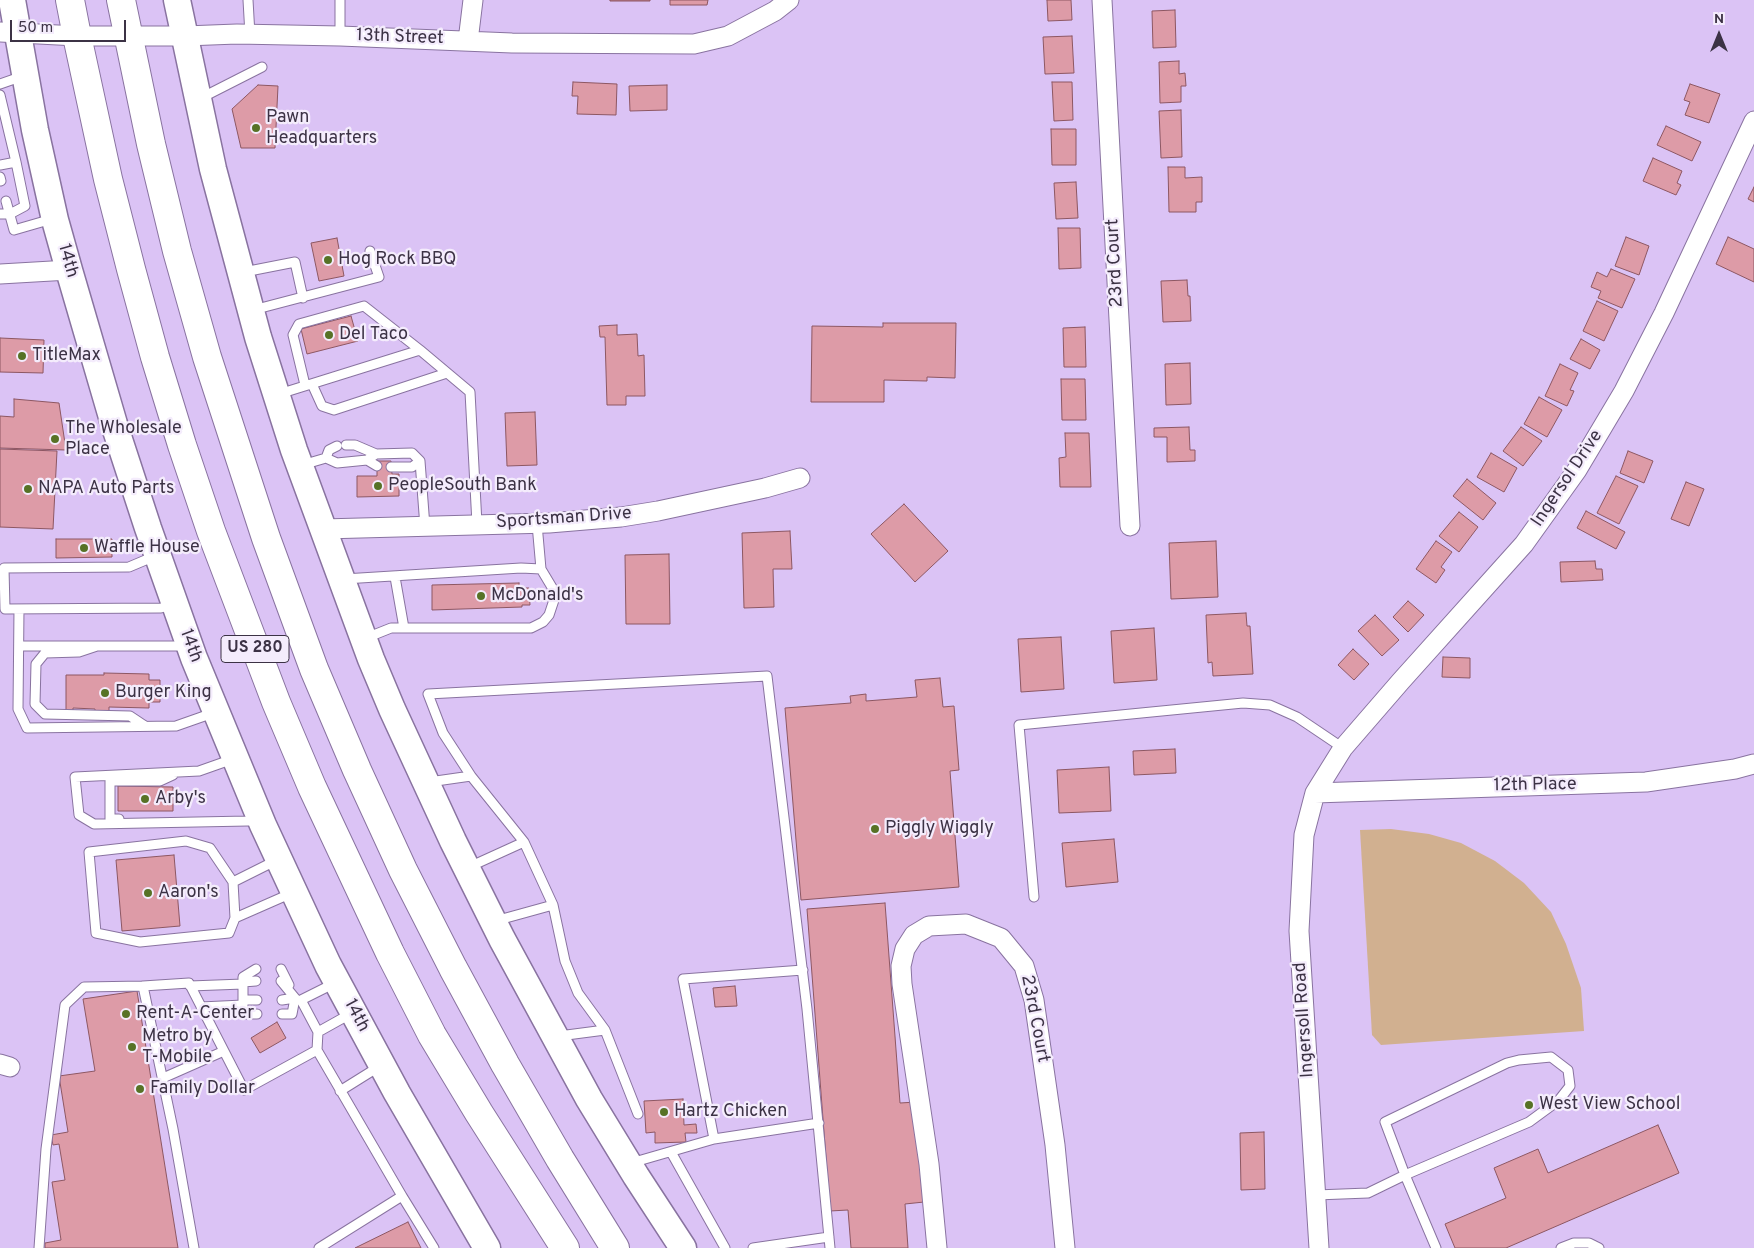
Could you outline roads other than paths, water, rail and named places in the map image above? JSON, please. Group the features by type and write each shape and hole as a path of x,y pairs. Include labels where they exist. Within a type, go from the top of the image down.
{"highway":[{"name":"US 280","path":"70,0 108,179 155,357 211,531 276,702 312,786 390,953 432,1035 564,1248"},
{"name":"US 280","path":"122,0 151,144 173,234 207,357 266,538 314,668 357,770 403,870 452,968 560,1159 615,1248"}],"street":[{"name":"14th","path":"12,0 9,33 26,75 24,139 55,218 114,424 190,646 260,817 337,982 482,1244"},
{"path":"177,0 213,169 276,395 323,529 392,709 466,868 554,1036 628,1164 683,1248"},
{"path":"468,41 473,0"},
{"name":"13th Street","path":"9,33 129,37 340,36 468,41 694,44 728,36 775,11 789,0"},
{"name":"23rd Court","path":"1102,0 1130,526"},
{"name":"Ingersol Drive","path":"1315,793 1343,748 1524,544 1577,470 1624,391 1664,312 1754,121"},
{"path":"0,274 69,270"},
{"name":"Sportsman Drive","path":"323,529 537,524 621,517 765,488 800,478"},
{"name":"12th Place","path":"1315,793 1646,782 1735,769 1754,764"},
{"name":"Ingersoll Road","path":"1315,793 1304,835 1299,931 1319,1248"},
{"name":"23rd Court","path":"937,1248 929,1164 903,993 901,966 905,949 914,934 929,926 966,924 1001,938 1024,966 1034,1000 1055,1145 1065,1248"}],"lane":[{"path":"248,0 250,35"},
{"path":"340,0 340,36"},
{"path":"198,100 262,67"},
{"path":"0,84 26,75"},
{"path":"0,95 24,139 16,162 25,206 10,214 0,214"},
{"path":"0,165 16,162"},
{"path":"6,201 14,230 55,218"},
{"path":"251,310 303,298 379,276 370,251"},
{"path":"241,272 295,262 303,298"},
{"path":"447,373 334,410 322,406 308,384 293,335 299,324 364,306 420,350 470,392 477,524"},
{"path":"276,395 420,350"},
{"path":"326,458 329,450 342,445 355,445 376,454 412,453 420,460 425,527"},
{"path":"300,465 326,458 337,463 368,460 376,454"},
{"path":"368,460 377,466"},
{"path":"391,467 412,467 420,460"},
{"path":"364,638 391,628 531,628 543,622 549,615 554,600 553,589 541,569 537,524"},
{"path":"158,555 129,567 4,568 3,609 161,608 175,604"},
{"path":"342,580 521,568 541,569"},
{"path":"395,577 404,628"},
{"path":"19,609 18,709 27,728 176,726 216,712"},
{"path":"20,646 190,646"},
{"path":"97,646 80,652 45,653 36,664 35,704 45,714 130,716 146,726"},
{"path":"638,1114 604,1030 578,993 565,961 552,905 524,842 471,776 443,733 428,694 767,676 803,970 830,1248"},
{"path":"1034,897 1019,725 1244,703 1270,705 1297,717 1343,748"},
{"path":"235,758 198,771 75,778 79,815 94,824 248,821 260,817"},
{"path":"181,772 160,780 110,780 110,819 176,819 185,822"},
{"path":"426,782 471,776"},
{"path":"186,841 210,848 232,882 235,918 229,933 140,942 96,933 89,852 186,841"},
{"path":"466,868 524,842"},
{"path":"232,882 279,858"},
{"path":"235,918 295,892"},
{"path":"493,921 552,905"},
{"path":"256,969 243,977 243,1014 257,1014"},
{"path":"282,969 318,1032 316,1050 434,1248"},
{"path":"714,1139 683,979 803,970"},
{"path":"190,986 256,981"},
{"path":"281,981 298,999"},
{"path":"282,1000 298,999 337,982"},
{"path":"40,1248 46,1149 65,1005 84,986 143,986 189,983 244,1090 316,1050"},
{"path":"143,986 163,1078 194,1248"},
{"path":"282,1014 292,1014 298,999"},
{"path":"201,1007 257,1000"},
{"path":"318,1032 353,1012"},
{"path":"554,1036 604,1030"},
{"path":"163,1078 224,1052"},
{"path":"1316,1195 1368,1193 1405,1175 1529,1122 1559,1100 1570,1086 1568,1070 1551,1057 1507,1063 1385,1122 1405,1175 1436,1248"},
{"path":"340,1091 382,1064"},
{"path":"628,1164 714,1139 819,1123"},
{"path":"671,1152 724,1248"},
{"path":"319,1248 402,1196"},
{"path":"753,1248 829,1237"},
{"path":"1561,1248 1574,1243 1589,1243 1599,1248"}],"place":[{"name":"Pawn Headquarters","path":"256,128"},
{"name":"Hog Rock BBQ","path":"328,260"},
{"name":"Del Taco","path":"329,335"},
{"name":"TitleMax","path":"22,356"},
{"name":"The Wholesale Place","path":"55,439"},
{"name":"PeopleSouth Bank","path":"378,486"},
{"name":"NAPA Auto Parts","path":"28,489"},
{"name":"Waffle House","path":"84,548"},
{"name":"McDonald's","path":"481,596"},
{"name":"Burger King","path":"105,693"},
{"name":"Arby's","path":"145,799"},
{"name":"Piggly Wiggly","path":"875,829"},
{"name":"Aaron's","path":"148,893"},
{"name":"Rent-A-Center","path":"126,1014"},
{"name":"Metro by T-Mobile","path":"132,1047"},
{"name":"Family Dollar","path":"140,1089"},
{"name":"West View School","path":"1529,1105"},
{"name":"Hartz Chicken","path":"664,1112"}]}
